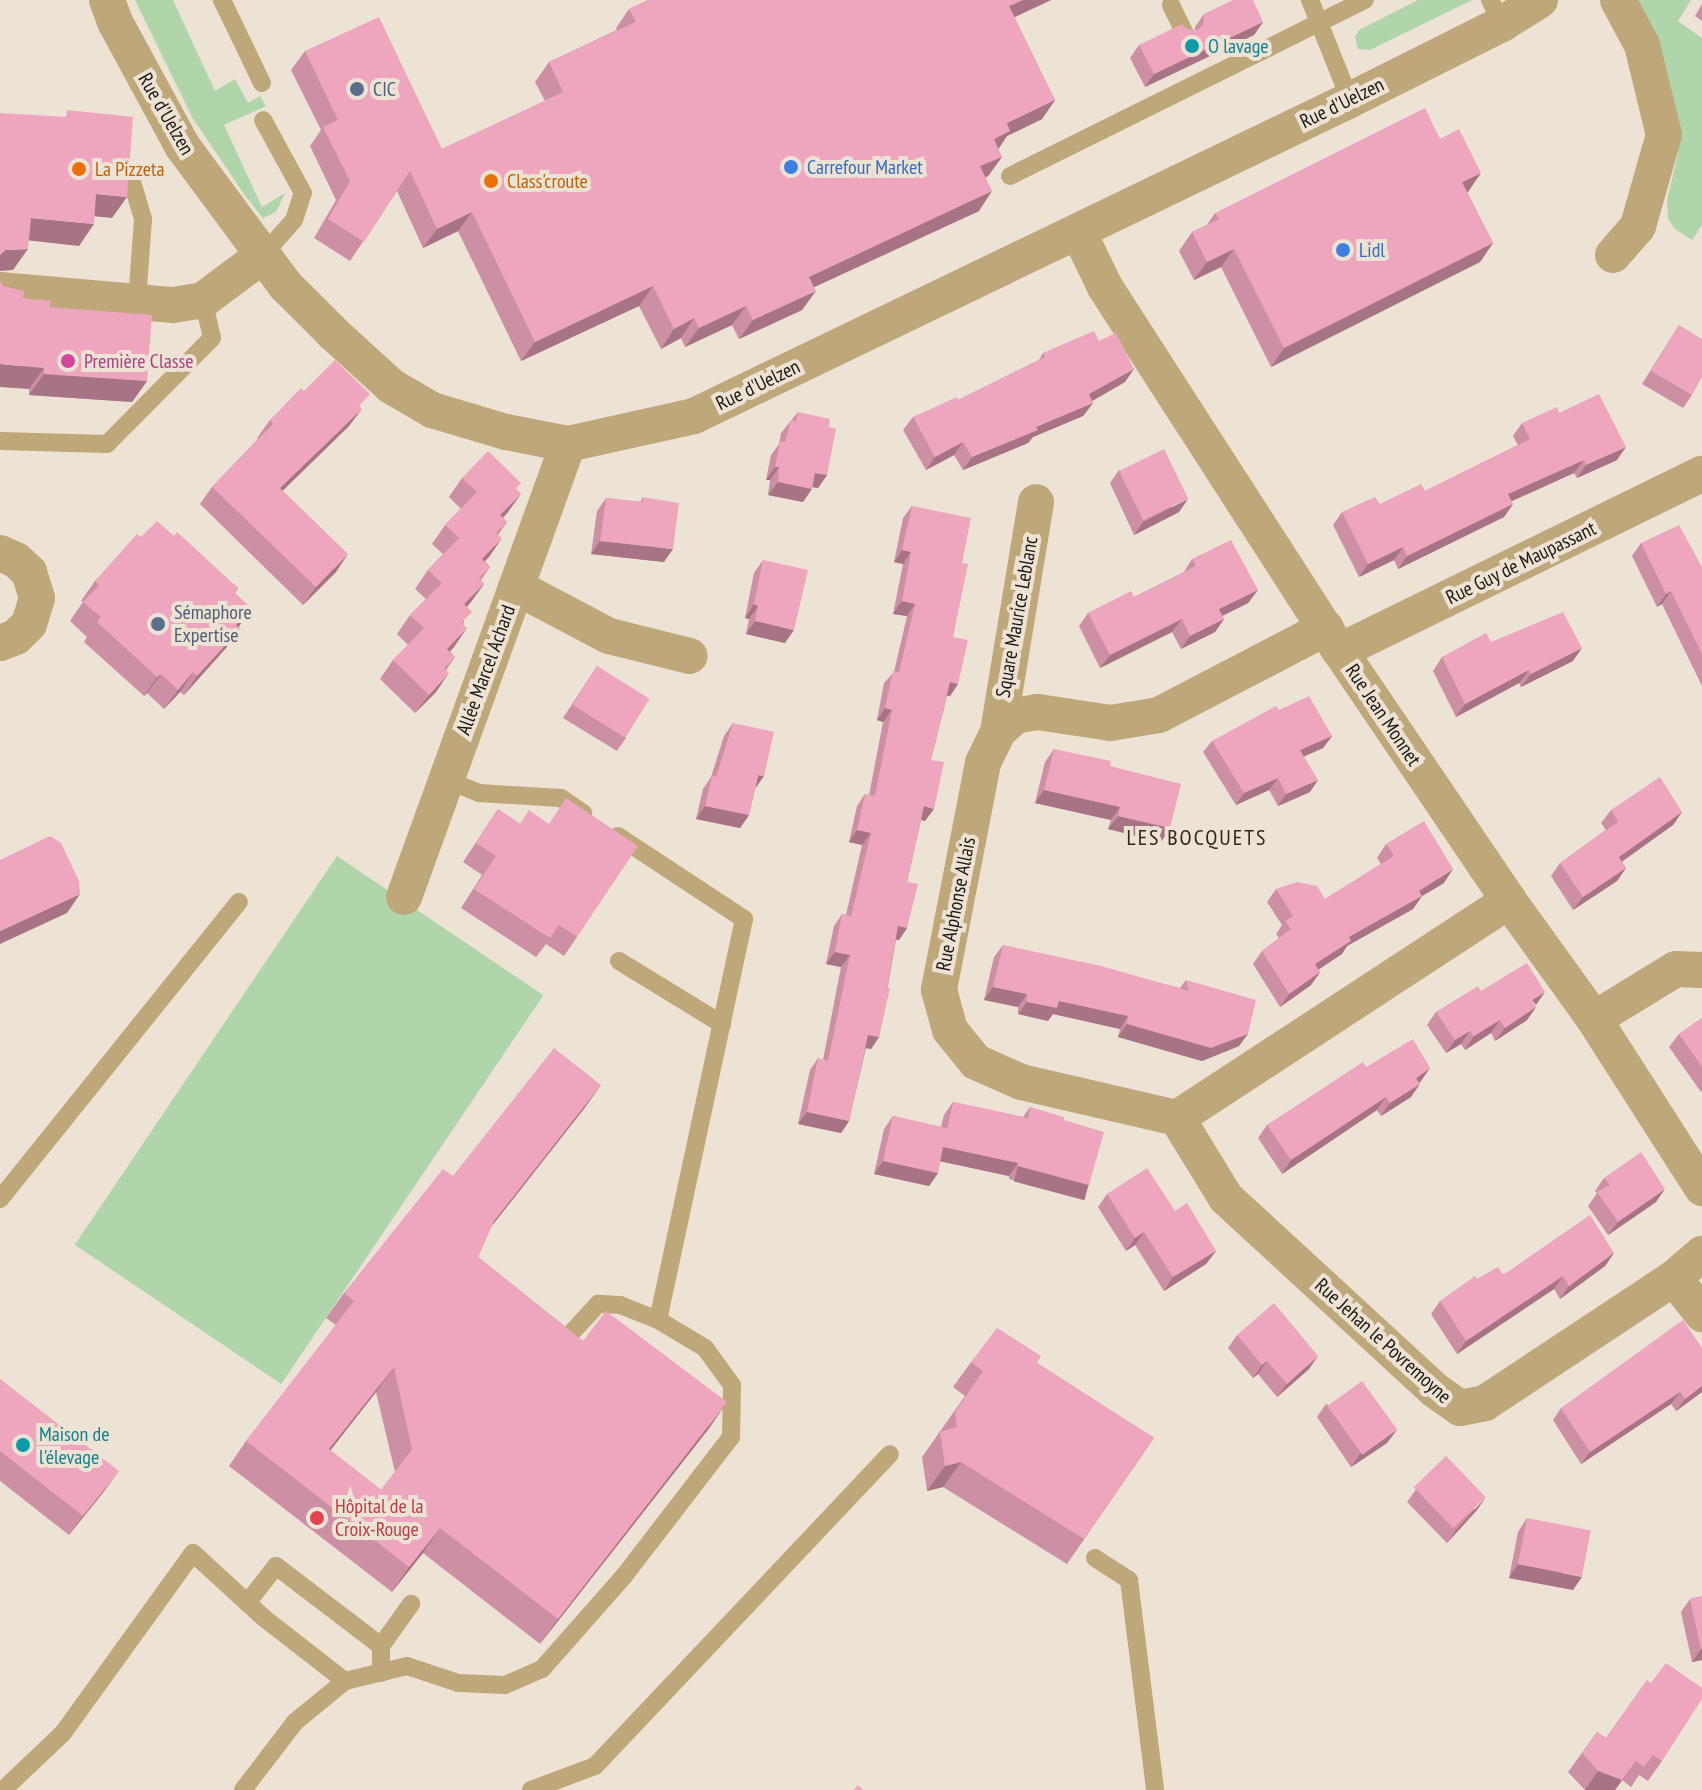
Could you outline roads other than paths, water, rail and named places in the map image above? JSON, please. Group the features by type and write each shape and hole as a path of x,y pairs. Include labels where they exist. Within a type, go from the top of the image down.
{"street":[{"name":"Rue d'Uelzen","path":"107,0 115,22 183,147 285,285 391,386 432,410 474,424 568,444 694,416 1350,100 1496,12 1540,0"},
{"path":"1613,255 1638,226 1664,135 1642,45 1618,0"},
{"name":"Rue Jean Monnet","path":"1079,233 1105,287 1333,640 1509,901 1594,1019 1702,1188"},
{"path":"0,290 173,305 203,300 262,256"},
{"name":"Allée Marcel Achard","path":"404,897 568,444"},
{"name":"Rue Guy de Maupassant","path":"1333,640 1702,474"},
{"name":"Square Maurice Leblanc","path":"998,732 1036,502"},
{"path":"0,553 23,565 33,580 37,598 29,624 16,637 0,643"},
{"path":"516,587 609,636 690,656"},
{"path":"998,732 1015,716 1037,712 1111,723 1159,715 1333,640"},
{"name":"Rue Alphonse Allais","path":"998,732 983,763 939,990 950,1030 976,1062 1021,1082 1177,1118"},
{"path":"1177,1118 1509,901"},
{"path":"1594,1019 1676,969 1702,970"},
{"name":"Rue Jehan le Povremoyne","path":"1177,1118 1226,1198 1424,1380 1460,1408 1485,1403 1674,1278"},
{"path":"1702,1254 1674,1278 1702,1314"}],"lane":[{"path":"222,0 262,83"},
{"path":"1310,0 1350,100"},
{"path":"1010,176 1202,70 1320,23 1365,0"},
{"path":"1171,5 1184,32"},
{"path":"262,256 294,220 303,193 263,120"},
{"path":"130,175 143,219 137,301"},
{"path":"0,441 107,444 212,338 203,300"},
{"path":"447,780 479,793 561,798 744,919 658,1320"},
{"path":"0,1199 239,902"},
{"path":"619,961 722,1024"},
{"path":"243,1790 295,1722 318,1699 345,1681 407,1666 458,1683 505,1685 542,1669 624,1576 731,1437 732,1385 705,1348 658,1320 620,1305 598,1304 563,1342"},
{"path":"531,1790 595,1766 890,1454"},
{"path":"3,1790 63,1733 193,1553 247,1603 345,1681"},
{"path":"1095,1558 1129,1580 1155,1790"},
{"path":"247,1603 276,1566 381,1646"},
{"path":"381,1673 381,1646 411,1604"}],"place":[{"name":"O lavage","path":"1192,46"},
{"name":"CIC","path":"357,89"},
{"name":"Carrefour Market","path":"791,167"},
{"name":"La Pizzeta","path":"79,169"},
{"name":"Class'croute","path":"491,181"},
{"name":"Lidl","path":"1343,250"},
{"name":"Première Classe","path":"68,361"},
{"name":"Sémaphore Expertise","path":"158,624"},
{"name":"Maison de l'élevage","path":"23,1445"},
{"name":"Hôpital de la Croix-Rouge","path":"317,1518"}],"district":[{"name":"LES BOCQUETS","path":"1197,838"}]}
